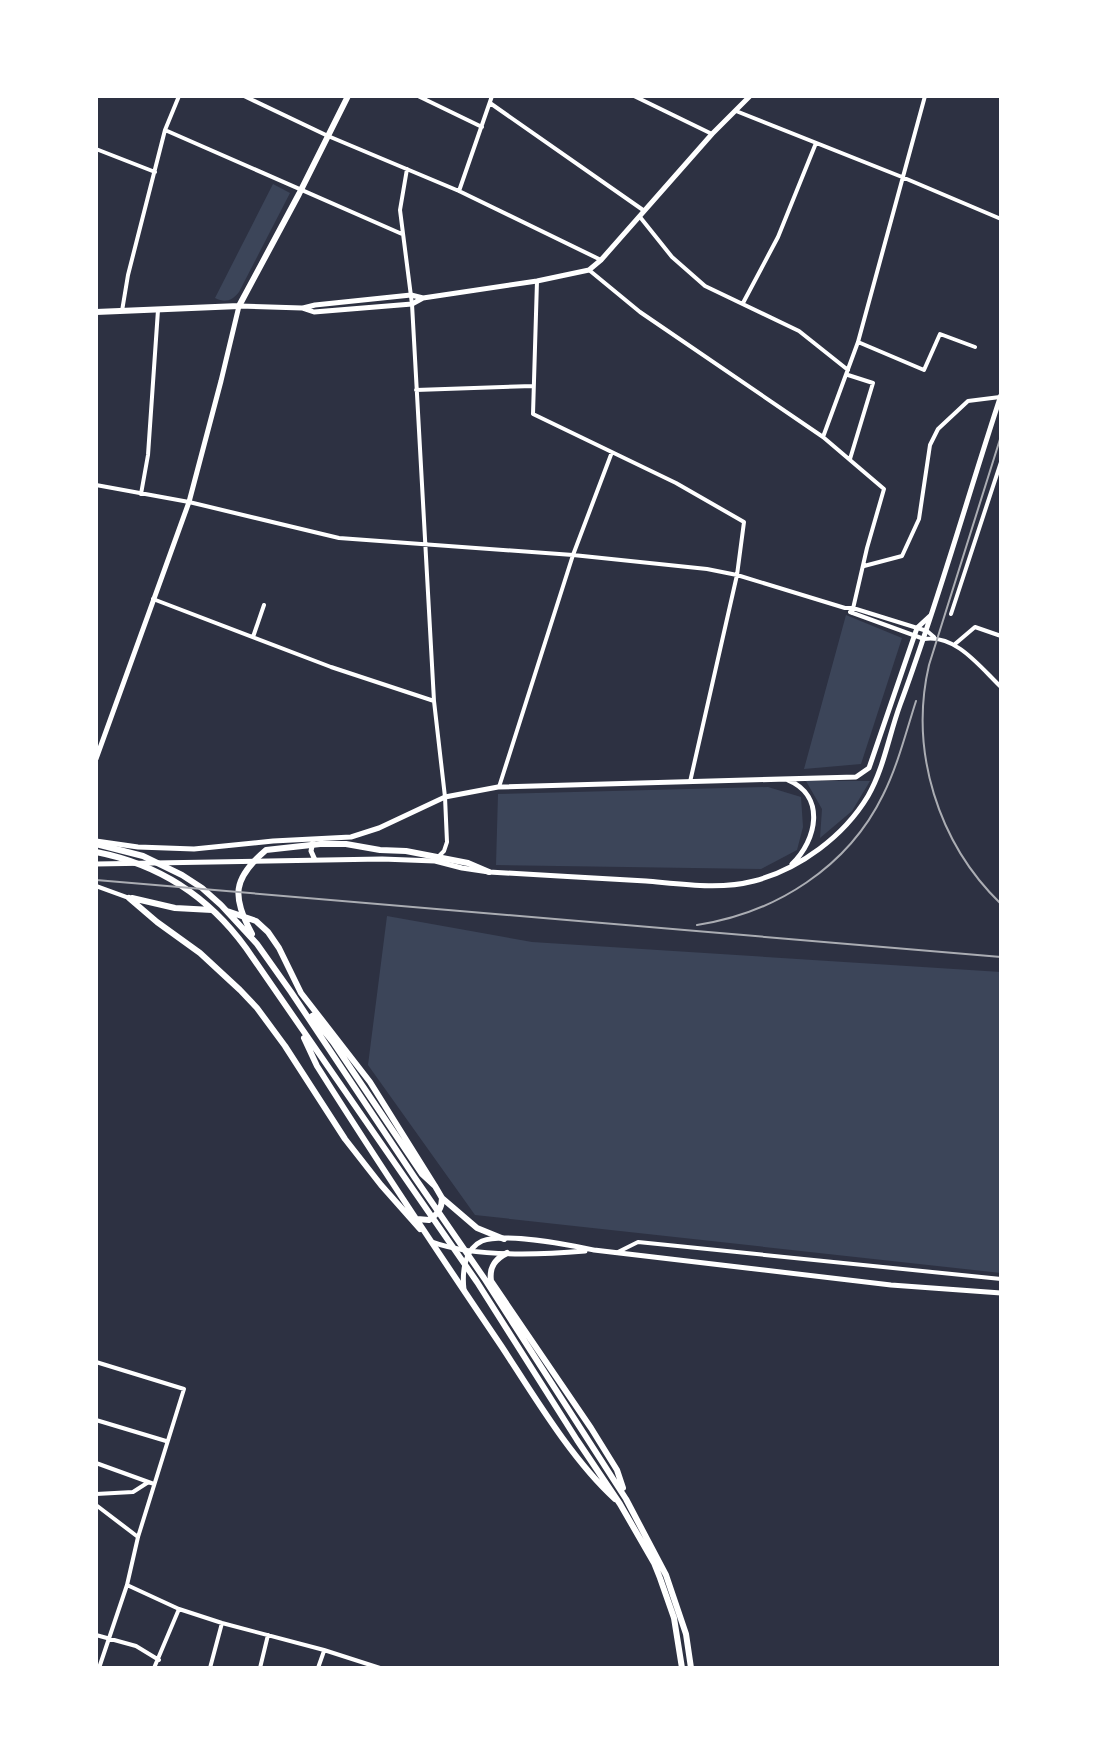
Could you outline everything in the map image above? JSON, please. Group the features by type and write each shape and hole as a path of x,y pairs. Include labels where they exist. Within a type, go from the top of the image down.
{"main road":[{"path":"96,312 239,306 348,96"},
{"path":"257,944 239,909 238,888 257,857 266,850 318,841 406,851 468,863 489,872"},
{"path":"96,842 143,856 182,875 221,905 257,944 484,1278 623,1501 666,1575 686,1634 691,1668"},
{"path":"96,852 115,856 170,879 194,893 231,927 477,1282 577,1440 623,1501 660,1578 678,1635 682,1668"},
{"path":"129,898 175,908 227,911 256,921 279,948 301,993 370,1082 442,1198 477,1228 504,1239"},
{"path":"129,898 200,953 257,1008 345,1139 430,1241"},
{"path":"291,992 333,1042 422,1174 435,1186"},
{"path":"300,1028 317,1066 362,1136 569,1445 601,1487 623,1501"},
{"path":"417,1219 424,1221 435,1216 442,1198"},
{"path":"507,1253 491,1267 491,1281 617,1470 623,1501"}],"street":[{"path":"122,311 128,275 165,130 179,96"},
{"path":"244,96 328,136 459,191 601,260"},
{"path":"418,96 482,127"},
{"path":"459,191 492,96"},
{"path":"634,96 712,134"},
{"path":"302,308 314,312 412,304 423,298 589,270 750,96"},
{"path":"823,437 858,342 925,96"},
{"path":"490,103 641,213 672,257 705,286 799,331 847,372 873,383 850,459"},
{"path":"736,111 1001,219"},
{"path":"165,130 402,234"},
{"path":"743,303 778,237 816,143"},
{"path":"96,149 155,172"},
{"path":"407,169 400,210 412,304 434,701 447,842 444,851 437,857"},
{"path":"589,270 640,312 823,437 884,489 852,610"},
{"path":"537,281 533,414 676,483 744,522 737,575 690,782"},
{"path":"96,759 189,502 239,306 302,308 411,295 423,298"},
{"path":"141,494 148,455 158,310"},
{"path":"858,342 924,370 940,334 975,347"},
{"path":"416,390 533,386"},
{"path":"96,864 382,859 435,861 489,872 713,885 751,882 785,870 838,832 856,813 878,776 1001,396 968,401 938,429 930,445 919,519 902,556 864,566"},
{"path":"498,787 573,555 612,452"},
{"path":"951,614 1001,462"},
{"path":"96,485 189,502 339,538 573,555 737,575 927,631 934,637 955,644 1001,687"},
{"path":"153,599 331,667 434,701"},
{"path":"253,637 264,605"},
{"path":"852,610 924,639 934,637"},
{"path":"96,842 194,849 351,837 379,828 445,797 498,787 856,777 869,768 914,635 931,615"},
{"path":"955,644 975,627 1001,636"},
{"path":"869,768 878,776"},
{"path":"782,779 804,790 812,802 813,817 808,843 801,855 785,870"},
{"path":"315,860 311,844 318,841"},
{"path":"106,865 112,843"},
{"path":"194,849 195,863"},
{"path":"96,886 129,898"},
{"path":"464,1291 463,1268 472,1250 482,1241 504,1239 548,1241 615,1253 891,1285 1001,1293"},
{"path":"430,1241 446,1247 507,1253 549,1254 594,1250"},
{"path":"615,1253 638,1242 1001,1279"},
{"path":"96,1362 184,1389 138,1537 127,1585 99,1668"},
{"path":"96,1420 167,1442"},
{"path":"96,1463 154,1484"},
{"path":"96,1494 133,1492 147,1483"},
{"path":"96,1505 138,1537"},
{"path":"127,1585 179,1609 380,1668"},
{"path":"154,1668 179,1609"},
{"path":"210,1668 222,1623"},
{"path":"96,1635 136,1646 159,1660"},
{"path":"260,1668 268,1635"},
{"path":"318,1668 324,1650"}],"shaded area":[{"path":"273,184 290,193 239,292 228,300 215,298"},
{"path":"846,615 902,638 861,764 804,769"},
{"path":"806,781 870,781 852,811 820,838 822,809"},
{"path":"768,787 801,797 803,827 797,850 761,869 496,865 498,794"},
{"path":"387,916 532,942 1001,972 1001,1273 475,1215 368,1065"}],"railway":[{"path":"1001,436 929,665 923,730 926,762 945,824 960,853 1001,904"},
{"path":"697,925 726,919 781,898 830,865 868,821 883,795 916,701"},
{"path":"96,880 1001,957"}]}
